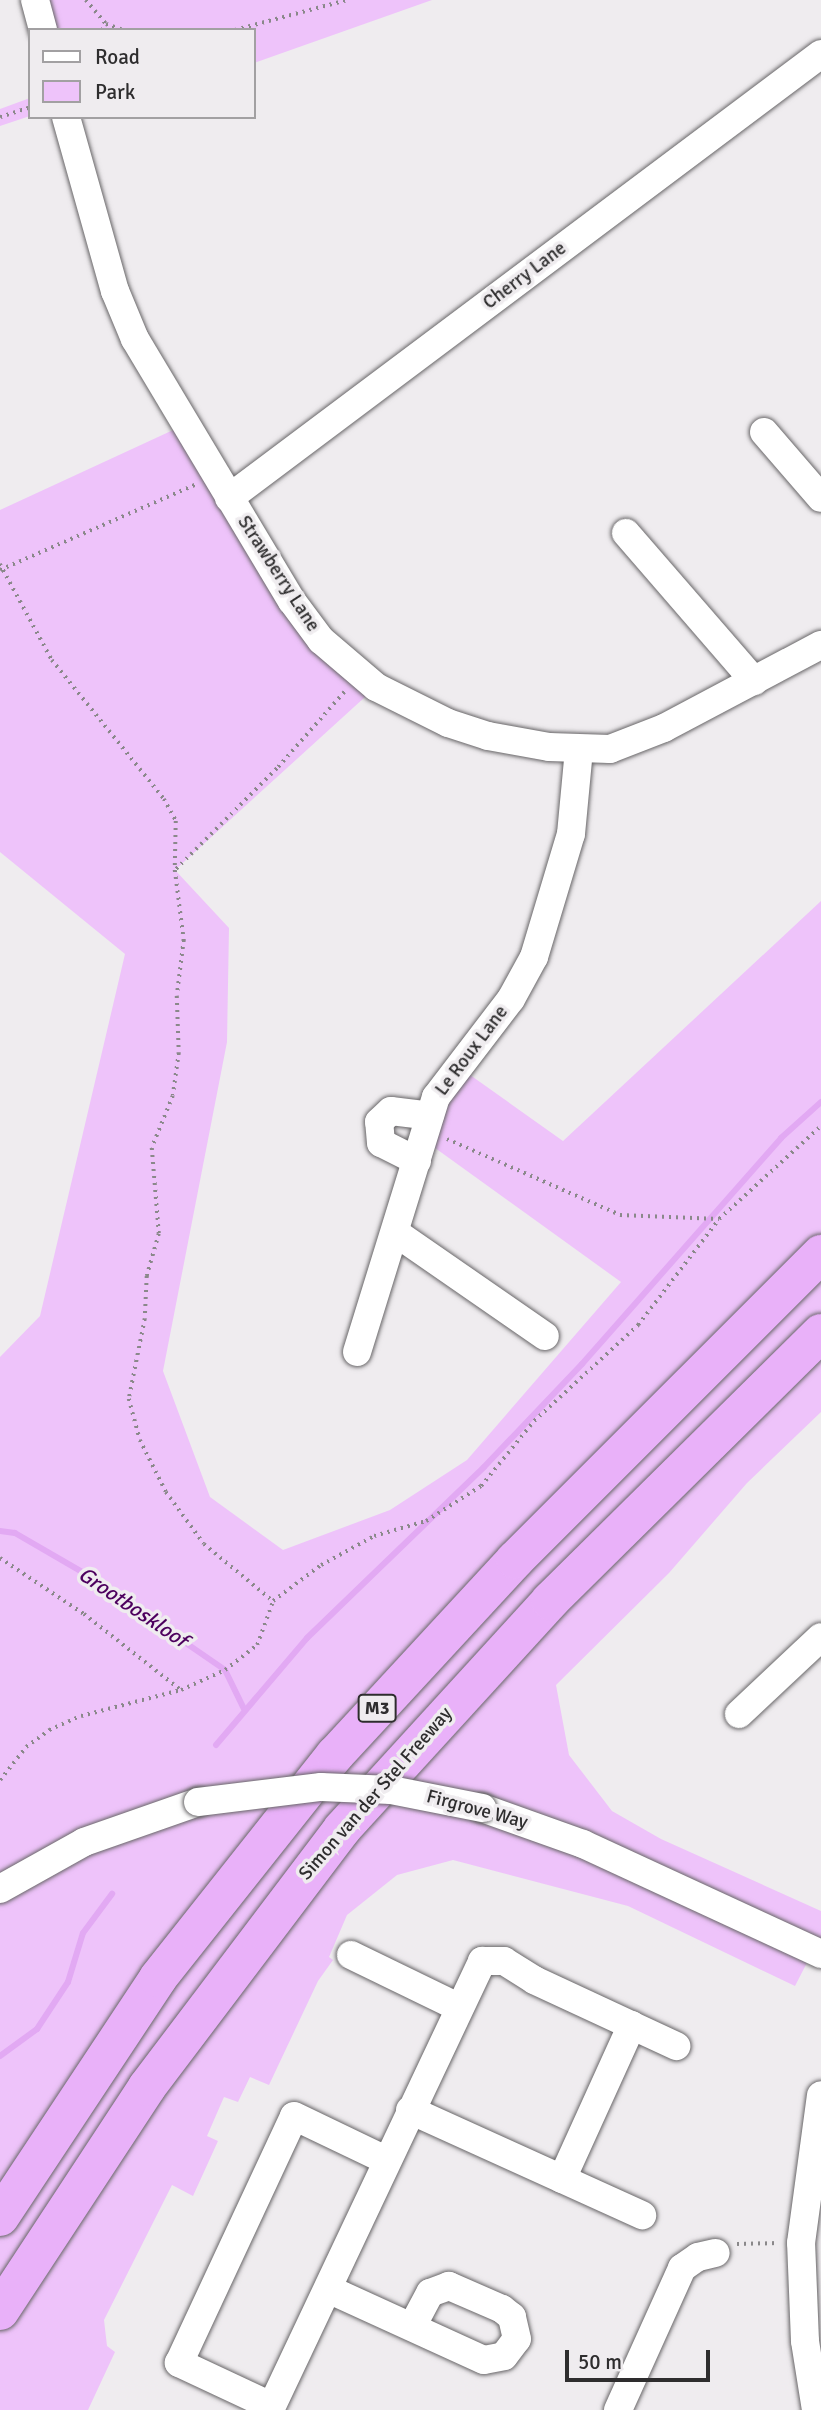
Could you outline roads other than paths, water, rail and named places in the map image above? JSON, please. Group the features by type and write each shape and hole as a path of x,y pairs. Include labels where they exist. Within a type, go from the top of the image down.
{"highway":[{"name":"M3","path":"0,2217 158,1978 335,1755 515,1560 821,1254"},
{"name":"Simon van der Stel Freeway","path":"0,2311 147,2087 342,1829 550,1601 821,1334"}],"street":[{"path":"35,0 42,28"},
{"name":"Cherry Lane","path":"229,498 821,54"},
{"name":"Strawberry Lane","path":"67,119 115,291 135,339 292,601 346,664 404,703 448,723 523,744 579,750 610,749 639,740 821,645"},
{"path":"764,432 821,498"},
{"path":"626,533 754,681"},
{"name":"Le Roux Lane","path":"357,1352 442,1086 511,999 534,957 571,834 579,750"},
{"path":"417,1161 385,1147 377,1128 391,1111 428,1123"},
{"path":"396,1233 545,1336"},
{"path":"739,1714 821,1637"},
{"name":"Firgrove Way","path":"0,1889 84,1842 198,1802 321,1787 391,1790 482,1808 583,1844 821,1954"},
{"path":"351,1955 458,2007"},
{"path":"386,2160 293,2116 179,2363 270,2408 476,1969 492,1957 676,2046"},
{"path":"562,2179 632,2025"},
{"path":"816,2410 805,2340 801,2243 821,2095"},
{"path":"410,2110 642,2215"},
{"path":"618,2410 682,2268 698,2257 716,2253"},
{"path":"328,2289 412,2327"}],"waterway":[{"path":"216,1745 307,1638 484,1467 582,1364 781,1138 821,1102"},
{"name":"Grootboskloof","path":"0,1531 15,1533 84,1573 225,1670 244,1709"},
{"path":"0,2056 37,2029 68,1982 83,1933 112,1894"}]}
